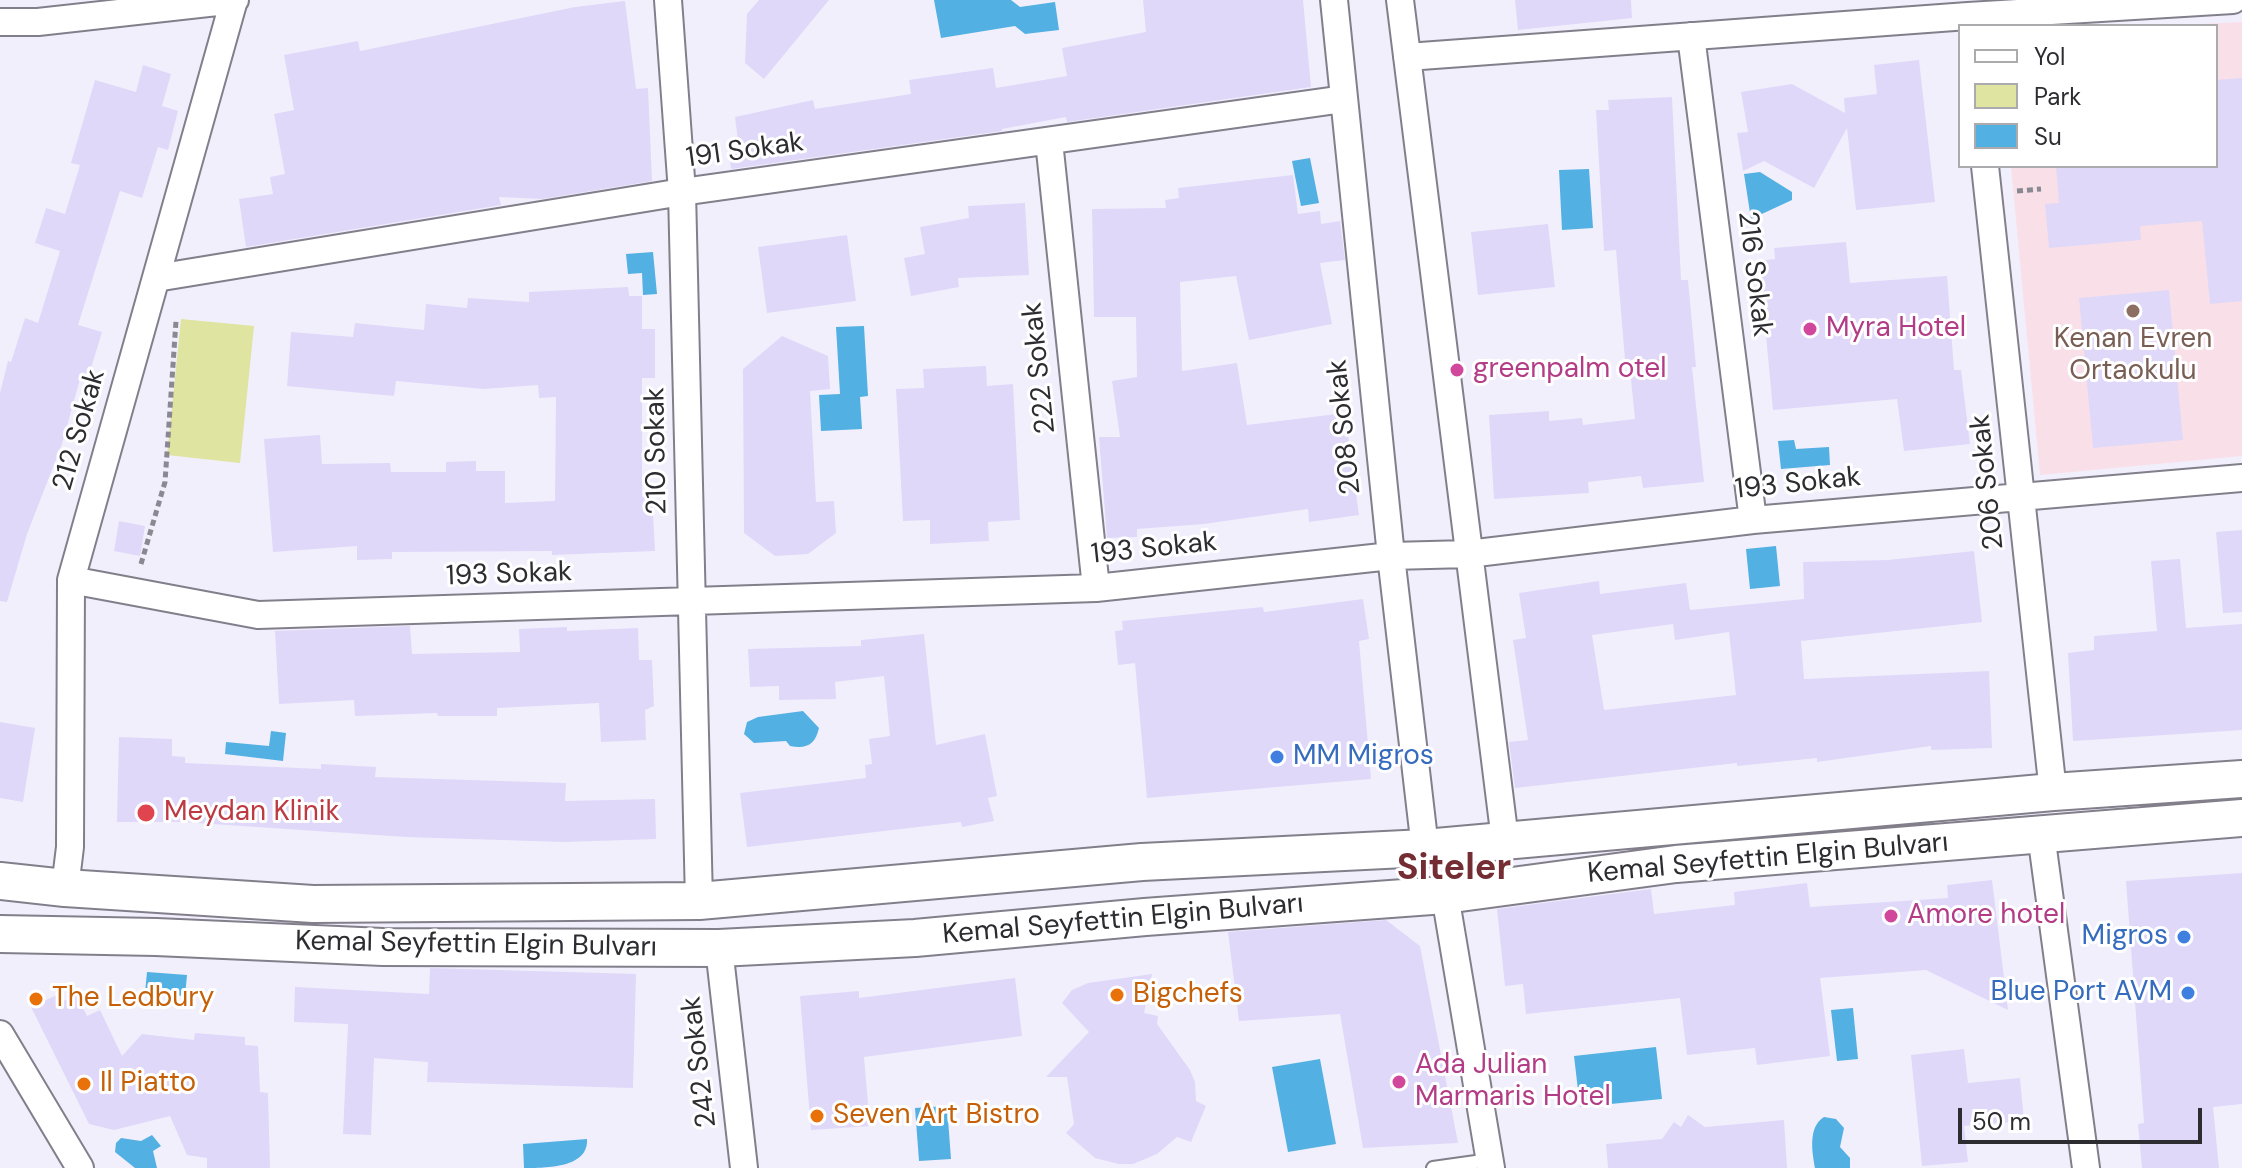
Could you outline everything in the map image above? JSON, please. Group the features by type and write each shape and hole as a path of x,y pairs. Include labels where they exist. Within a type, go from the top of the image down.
{"main road":[{"name":"Kemal Seyfettin Elgin Bulvarı","path":"0,881 313,904 699,901 1142,862 1425,848 2053,792 2242,779"},
{"name":"Kemal Seyfettin Elgin Bulvarı","path":"0,934 383,947 719,948 915,938 1445,895 1676,864 2242,818"}],"street":[{"path":"0,22 38,22 234,0"},
{"name":"212 Sokak","path":"65,888 70,847 71,580 168,276 234,0"},
{"name":"210 Sokak","path":"668,0 682,192 699,901"},
{"name":"208 Sokak","path":"1334,0 1391,556 1425,848"},
{"path":"1400,0 1505,840"},
{"path":"1407,57 1691,36 1968,21 2233,0"},
{"name":"216 Sokak","path":"1691,36 1753,520"},
{"name":"191 Sokak","path":"168,276 682,192 1344,99"},
{"name":"222 Sokak","path":"1049,141 1096,588"},
{"name":"206 Sokak","path":"1985,168 2053,792"},
{"name":"193 Sokak","path":"71,580 258,615 1096,588 1391,556 1468,554 1753,520 2242,478"},
{"path":"2041,834 2086,1168"},
{"path":"1445,895 1490,1164"},
{"name":"242 Sokak","path":"719,948 744,1168"},
{"path":"0,1034 80,1168"}],"lane":[{"path":"1433,1168 1490,1164"}],"path":[{"path":"133,592 165,482 168,276"}],"shaded area":[{"name":"Kenan Evren Ortaokulu","path":"2242,22 2242,456 2040,475 2011,168 2218,168 2218,24 2200,24"}],"green space":[{"path":"181,319 254,326 240,463 167,455"}],"water":[{"path":"934,0 1011,0 1020,7 1055,2 1059,30 1025,34 1015,26 941,38"},
{"path":"1310,158 1319,203 1301,206 1292,161"},
{"path":"1589,169 1593,228 1562,230 1559,170"},
{"path":"1760,172 1792,192 1792,200 1751,219 1744,174"},
{"path":"653,252 657,294 643,295 642,273 628,274 626,254"},
{"path":"864,326 868,396 860,397 862,429 821,431 819,395 840,394 836,327"},
{"path":"1794,440 1796,449 1829,447 1830,465 1781,469 1778,441"},
{"path":"1776,546 1780,586 1750,589 1746,549"},
{"path":"803,711 819,728 813,742 806,746 790,746 786,741 754,743 744,734 747,722 758,717"},
{"path":"271,731 286,733 283,761 225,754 226,742 269,746"},
{"path":"147,972 187,975 185,996 145,993"},
{"path":"1853,1008 1858,1059 1837,1061 1831,1010"},
{"path":"1656,1047 1662,1099 1580,1107 1574,1056"},
{"path":"1320,1059 1336,1144 1288,1152 1272,1067"},
{"path":"947,1106 951,1159 919,1161 915,1108"},
{"path":"1824,1117 1836,1119 1844,1128 1840,1147 1850,1158 1850,1168 1815,1168 1813,1133"},
{"path":"152,1135 161,1146 153,1151 157,1168 135,1168 115,1152 116,1143 121,1138 141,1141"},
{"path":"587,1139 586,1149 574,1161 524,1168 523,1144"}],"building":[{"path":"759,0 829,0 764,79 745,63 747,14"},
{"path":"1143,0 1303,0 1311,87 1067,122 1066,117 1002,131 731,169 729,150 739,149 735,117 813,100 815,109 911,94 909,80 993,68 996,88 1067,76 1062,48 1146,32"},
{"path":"1515,0 1631,0 1632,18 1518,30"},
{"path":"625,1 636,89 648,88 652,181 542,199 499,197 501,205 246,247 239,199 273,194 270,177 285,174 274,114 294,110 284,55 358,41 360,51 575,7"},
{"path":"1919,60 1935,202 1856,210 1847,128 1814,188 1764,161 1743,171 1737,133 1748,132 1741,92 1792,84 1845,113 1844,98 1877,94 1874,65"},
{"path":"143,65 171,74 162,106 178,111 168,150 158,147 142,198 120,191 78,325 102,332 89,375 82,372 62,444 27,534 7,602 0,601 0,393 8,361 11,362 25,318 38,323 60,251 35,243 46,208 65,214 80,165 71,163 95,80 136,92"},
{"path":"2242,78 2242,301 2210,304 2202,221 2140,226 2141,240 2049,248 2045,204 2059,203 2056,168 2218,168 2218,80"},
{"path":"1672,97 1681,280 1688,280 1696,367 1692,367 1704,482 1643,488 1641,476 1588,482 1589,493 1494,499 1489,415 1549,411 1549,421 1582,418 1583,425 1635,419 1629,360 1625,360 1616,250 1604,251 1596,110 1609,110 1608,100"},
{"path":"1293,175 1298,214 1320,211 1321,224 1340,221 1345,260 1320,263 1332,324 1249,340 1236,276 1180,282 1182,371 1237,363 1247,425 1345,413 1359,515 1309,522 1308,509 1204,524 1137,529 1137,537 1107,538 1099,437 1120,437 1112,381 1137,377 1136,317 1094,317 1092,209 1166,208 1165,200 1179,198 1178,188"},
{"path":"1025,203 1029,275 958,278 959,287 911,296 904,258 925,254 920,227 969,218 968,206"},
{"path":"1548,224 1555,287 1478,295 1471,232"},
{"path":"847,235 856,301 767,313 758,247"},
{"path":"1846,242 1850,283 1947,276 1954,370 1961,370 1970,444 1904,451 1897,399 1773,410 1759,261 1775,259 1774,248"},
{"path":"628,287 629,296 642,296 642,329 655,329 655,378 642,378 642,497 652,496 655,551 552,555 552,551 392,552 392,559 357,560 357,546 273,552 264,439 320,435 322,464 390,463 391,472 446,472 446,462 476,461 476,471 505,471 505,503 555,501 556,397 539,398 538,385 484,389 396,381 394,396 287,386 291,332 353,337 355,323 424,330 426,304 467,308 468,298 529,302 529,292"},
{"path":"2169,290 2183,440 2093,448 2079,298"},
{"path":"782,336 828,356 830,389 810,391 816,502 834,501 836,533 808,554 775,556 744,533 743,369"},
{"path":"986,366 987,386 1013,384 1020,520 988,522 989,541 930,544 930,520 903,521 896,389 924,388 923,369"},
{"path":"119,521 145,526 140,556 114,551"},
{"path":"2242,530 2242,612 2223,613 2216,532"},
{"path":"1974,551 1982,622 1801,641 1804,679 1989,671 1992,748 1931,750 1931,746 1817,762 1817,758 1737,766 1737,763 1515,788 1509,742 1528,740 1513,640 1526,638 1519,593 1599,581 1600,594 1686,583 1690,610 1804,599 1803,562 1888,560","holes":["1673,624 1675,640 1729,632 1736,695 1604,710 1592,635"]},
{"path":"2180,559 2186,628 2242,624 2242,730 2073,741 2068,653 2094,650 2094,636 2157,631 2151,561"},
{"path":"1363,599 1369,639 1359,641 1371,779 1147,798 1135,663 1118,665 1115,631 1123,630 1122,621 1263,607 1264,612"},
{"path":"410,626 412,654 520,652 519,629 567,627 567,631 638,628 639,660 652,660 654,706 645,710 646,740 601,742 599,703 497,708 497,716 438,716 437,713 355,716 354,700 279,704 275,631"},
{"path":"924,634 936,745 985,734 997,796 988,798 994,821 962,827 961,822 747,847 740,793 866,778 865,765 872,764 869,739 890,736 884,676 835,682 836,699 779,700 779,686 750,687 748,649 861,646 861,640"},
{"path":"0,722 35,728 23,802 0,798"},
{"path":"119,737 172,739 172,756 185,757 185,763 321,769 321,764 376,767 375,777 566,783 565,801 655,799 656,839 564,842 406,837 182,822 117,822"},
{"name":"Blue Port AVM","path":"2242,873 2242,1104 2213,1107 2219,1168 2142,1168 2138,1124 2144,1123 2126,881"},
{"path":"1992,880 2008,1010 1926,970 1820,978 1830,1056 1757,1065 1755,1048 1687,1055 1680,998 1526,1014 1523,984 1505,986 1497,909 1651,889 1654,914 1735,905 1734,892 1807,883 1810,907 1948,898 1947,885"},
{"name":"Ada Julian Marmaris Hotel","path":"1386,920 1420,946 1458,1143 1363,1148 1340,1014 1239,1021 1228,932"},
{"path":"430,968 636,974 633,1088 427,1082 428,1062 374,1058 371,1135 343,1134 348,1024 294,1022 295,987 429,994"},
{"path":"1152,974 1144,1013 1158,1016 1157,1024 1190,1070 1195,1082 1196,1101 1206,1106 1191,1142 1177,1137 1157,1154 1133,1164 1119,1164 1095,1158 1066,1133 1074,1124 1067,1077 1046,1077 1089,1032 1062,1003 1072,990 1088,983"},
{"path":"1015,978 1022,1036 864,1057 870,1126 811,1130 800,996 859,991 859,998"},
{"path":"57,995 61,1002 77,995 87,1016 100,1010 122,1056 142,1034 194,1040 195,1033 245,1037 245,1045 258,1046 260,1092 268,1093 270,1168 207,1168 207,1158 187,1155 170,1116 114,1130 89,1124 31,1007"},
{"path":"1964,1049 1968,1083 2020,1078 2024,1121 1964,1126 1968,1162 1922,1166 1911,1055"},
{"path":"1688,1115 1705,1127 1784,1120 1787,1168 1608,1168 1606,1144 1662,1139 1674,1122 1681,1127"}],"place":[{"name":"Kenan Evren Ortaokulu","path":"2133,311"},
{"name":"Myra Hotel","path":"1810,329"},
{"name":"greenpalm otel","path":"1457,370"},
{"name":"MM Migros","path":"1277,757"},
{"name":"Meydan Klinik","path":"146,813"},
{"name":"Amore hotel","path":"1891,916"},
{"name":"Migros","path":"2184,937"},
{"name":"Blue Port AVM","path":"2188,993"},
{"name":"Bigchefs","path":"1117,995"},
{"name":"The Ledbury","path":"36,999"},
{"name":"Ada Julian Marmaris Hotel","path":"1399,1082"},
{"name":"Il Piatto","path":"84,1084"},
{"name":"Seven Art Bistro","path":"817,1116"}],"district":[{"name":"Siteler","path":"1454,870"}]}
